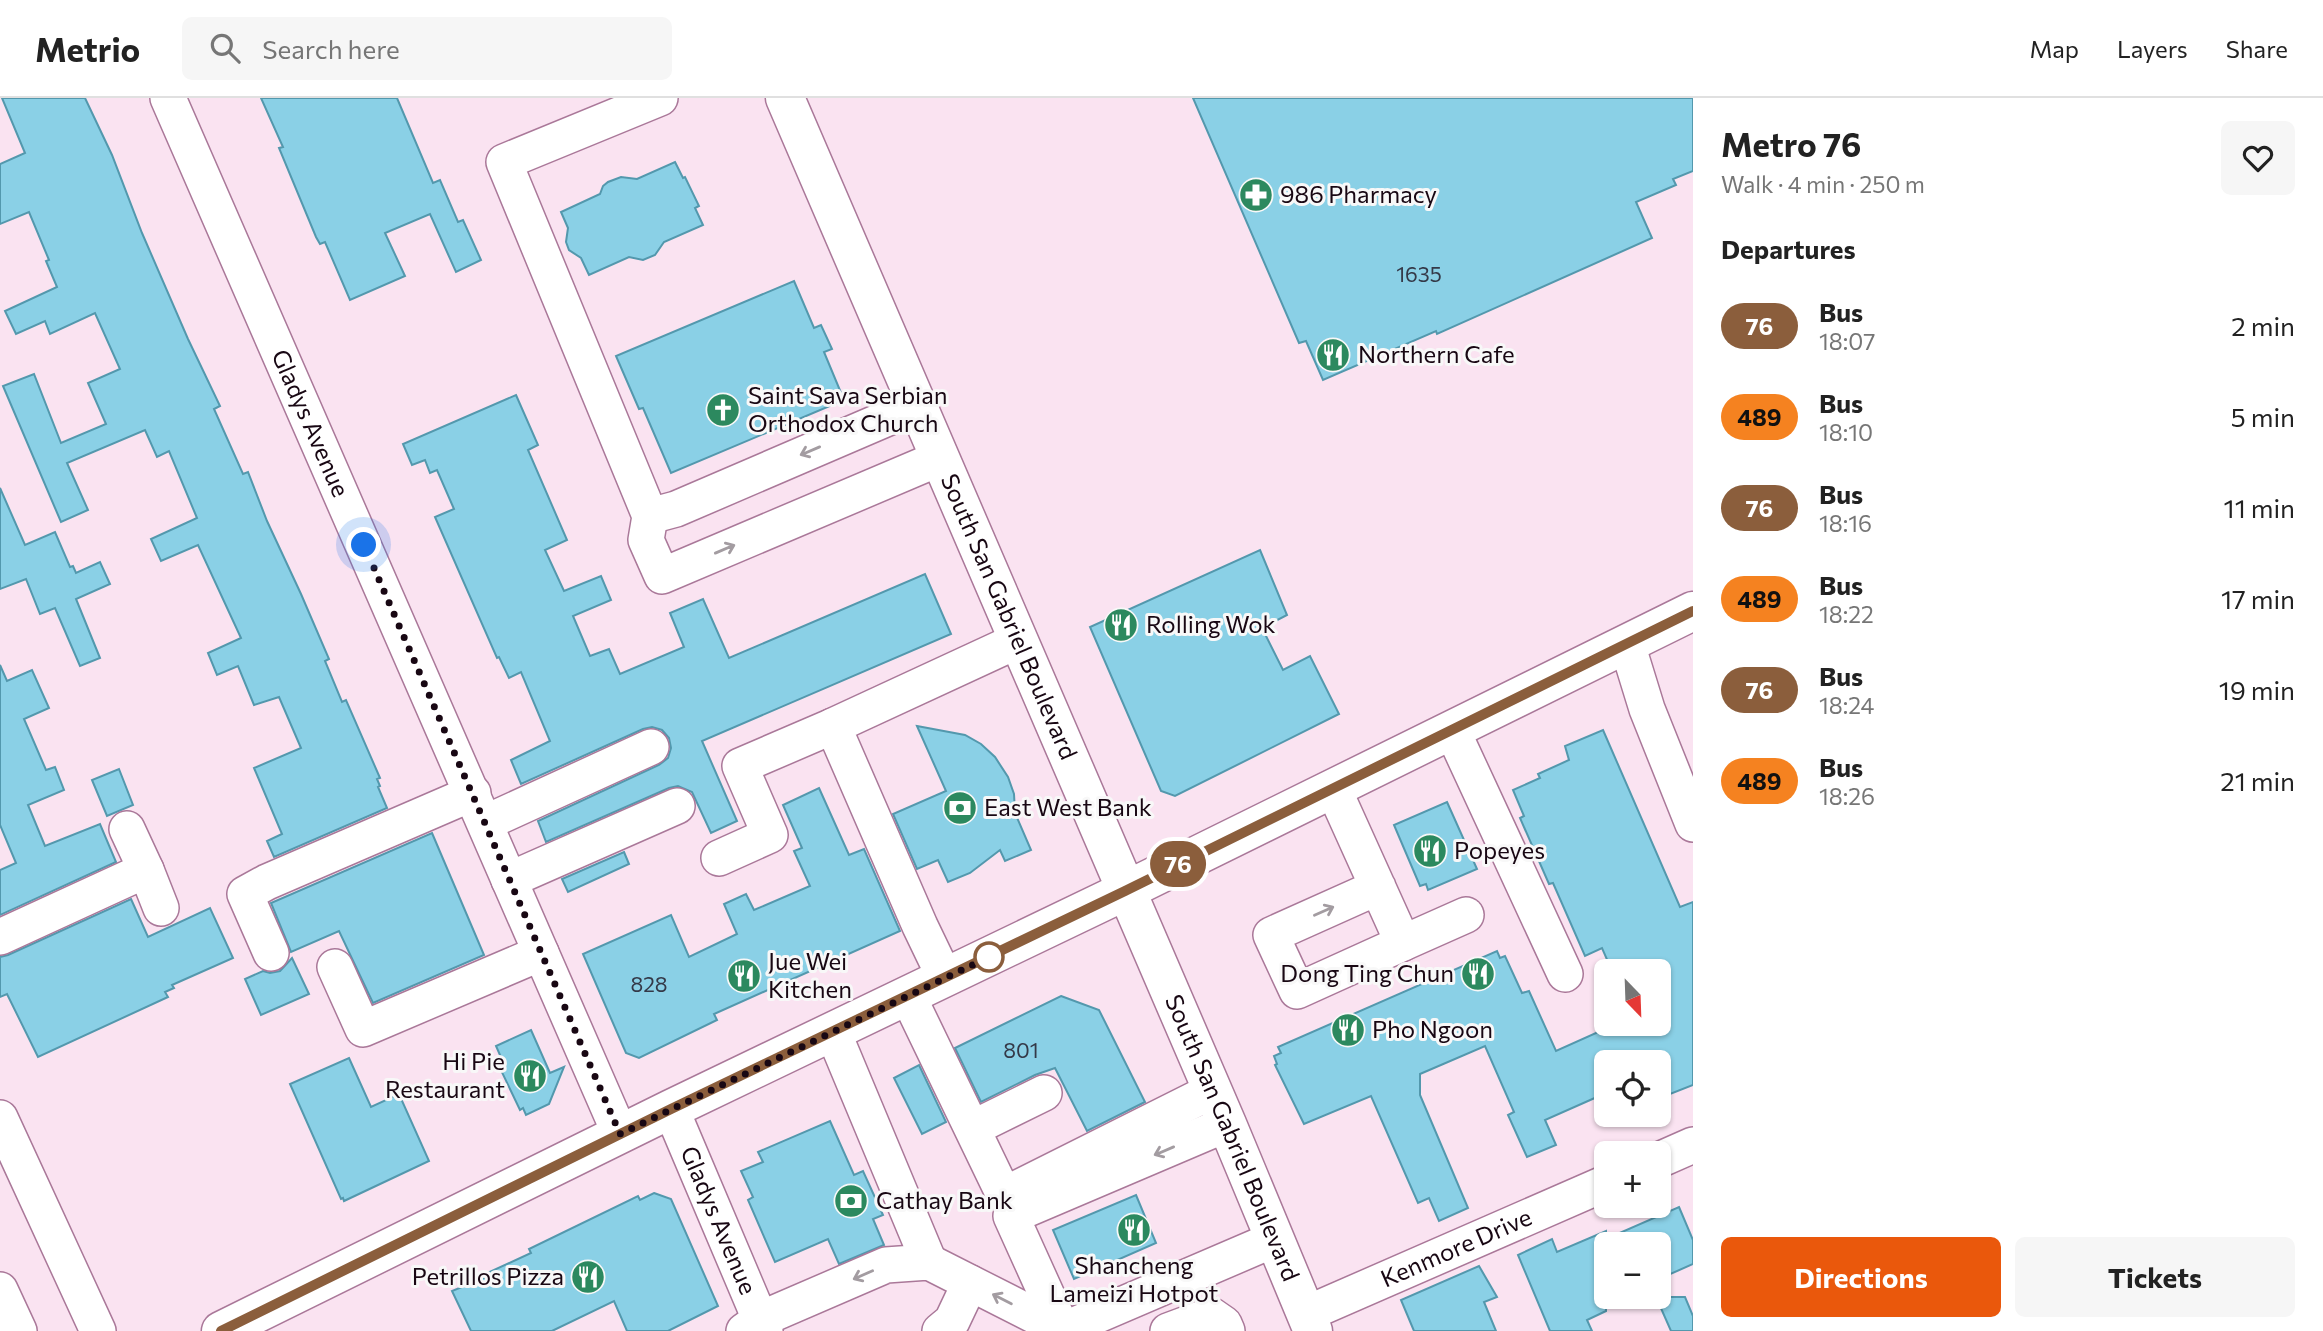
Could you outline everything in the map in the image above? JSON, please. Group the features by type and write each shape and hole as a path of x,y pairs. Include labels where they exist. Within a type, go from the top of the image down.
{"main road":[{"name":"South San Gabriel Boulevard","path":"785,98 1309,1322"},
{"path":"221,1331 1693,611"}],"street":[{"name":"Gladys Avenue","path":"168,98 620,1134"},
{"path":"660,98 504,162 650,516 646,540 662,576 940,458"},
{"path":"650,516 676,509 918,405"},
{"path":"855,432 878,484"},
{"path":"719,858 770,835 740,765 833,726 1019,640"},
{"path":"1626,644 1647,709 1693,824"},
{"path":"833,726 945,978"},
{"path":"1452,730 1565,974"},
{"path":"271,953 245,894 267,882 651,747"},
{"path":"1333,788 1403,943"},
{"path":"509,880 677,806"},
{"path":"127,829 161,908"},
{"path":"0,937 146,870"},
{"path":"1378,887 1270,935 1297,991 1466,915"},
{"path":"335,967 363,1029 541,953"},
{"path":"908,996 1004,1195 1219,1107"},
{"path":"833,1032 929,1262"},
{"path":"973,1128 1044,1093"},
{"path":"1063,1330 1011,1216 1219,1107"},
{"name":"Gladys Avenue","path":"671,1109 757,1327"},
{"path":"0,1118 11,1171 98,1331"},
{"path":"1671,1155 1693,1145"},
{"name":"Kenmore Drive","path":"1309,1322 1594,1189"},
{"path":"1063,1330 1275,1239"},
{"path":"757,1327 886,1265 929,1262 1063,1330"},
{"path":"946,1326 970,1283"},
{"path":"0,1290 19,1331"},
{"path":"1168,1331 1211,1315 1224,1324 1227,1331"}],"building":[{"path":"2,98 85,98 112,155 188,339 220,406 214,409 243,474 248,472 329,659 325,661 342,702 346,700 380,778 377,779 380,786 378,787 387,808 274,857 267,841 282,834 254,768 301,748 279,697 254,705 238,666 217,675 208,653 241,638 198,545 161,561 151,539 197,518 169,451 157,457 145,430 67,463 88,510 61,522 3,386 34,374 61,443 106,424 88,383 120,369 95,313 50,334 45,321 16,334 5,311 57,287 29,212 0,224 0,164 25,153"},
{"path":"261,98 397,98 433,183 440,180 458,222 463,220 481,260 456,272 430,214 385,233 405,276 350,300 325,242 320,244 316,237 279,148 283,147"},
{"path":"1193,98 1693,98 1693,171 1673,179 1676,185 1636,202 1652,238 1437,334 1436,331 1323,380 1306,341 1299,343"},
{"path":"675,162 699,206 695,208 703,225 664,242 655,255 643,260 629,257 589,275 581,258 569,250 566,242 568,228 561,212 600,194 608,182 621,177 637,179"},
{"path":"794,281 814,328 821,325 832,349 824,352 844,400 671,473 643,408 639,409 616,356"},
{"path":"516,395 538,445 528,450 567,540 545,550 564,591 601,576 611,600 573,616 590,656 609,649 620,674 684,647 670,613 703,599 729,658 925,574 951,634 702,741 737,821 711,833 692,792 678,786 546,842 538,821 659,765 668,758 671,748 669,738 662,730 652,727 643,729 521,784 511,760 550,741 521,672 509,678 499,657 497,658 435,517 454,509 437,470 430,473 425,460 412,465 403,444"},
{"path":"0,488 25,545 55,532 70,567 73,566 76,573 100,562 110,584 76,599 100,658 80,666 55,608 40,614 26,579 0,589"},
{"path":"1260,550 1287,615 1262,628 1283,670 1310,656 1339,714 1175,796 1161,791 1090,627"},
{"path":"0,665 7,681 32,670 49,708 24,719 46,770 55,767 64,790 28,805 45,846 100,824 116,862 0,915 0,870 16,863 0,825"},
{"path":"917,726 965,735 981,744 995,757 1008,777 1014,794 1015,813 1031,850 1005,861 1000,850 970,873 948,882 938,860 917,869 893,814 946,791"},
{"path":"1603,730 1680,907 1693,902 1693,1085 1671,1094 1671,1050 1594,1050 1594,1098 1545,1120 1556,1145 1527,1157 1508,1115 1514,1112 1485,1046 1420,1074 1420,1095 1468,1208 1439,1221 1429,1198 1418,1203 1371,1096 1304,1124 1275,1065 1274,1056 1281,1053 1278,1047 1497,951 1500,958 1505,956 1522,993 1529,991 1556,1051 1594,1034 1671,1036 1671,959 1607,959 1602,948 1585,956 1553,883 1549,884 1520,818 1524,816 1513,790 1540,778 1538,774 1569,760 1565,746"},
{"path":"119,769 133,805 107,816 92,780"},
{"path":"819,788 849,855 864,849 900,931 714,1014 717,1020 639,1058 626,1053 583,954 671,915 689,957 737,934 724,904 746,894 754,910 810,886 794,851 802,848 783,805"},
{"path":"1447,802 1477,869 1428,890 1426,884 1420,886 1394,825"},
{"path":"432,833 484,955 373,1003 339,931 291,952 271,903"},
{"path":"624,852 629,864 568,892 562,879"},
{"path":"131,899 148,937 210,908 233,958 172,985 174,988 165,992 168,997 38,1057 7,994 0,997 0,957"},
{"path":"292,958 309,994 261,1015 245,979 263,971 280,971"},
{"path":"1061,996 1099,1010 1145,1102 1087,1131 1055,1068 981,1102 955,1048"},
{"path":"531,1030 550,1073 564,1067 549,1104 526,1115 523,1108 520,1110 499,1066 504,1064 496,1046"},
{"path":"349,1058 371,1107 399,1094 429,1161 344,1201 290,1084"},
{"path":"919,1065 946,1122 922,1134 894,1078"},
{"path":"830,1121 854,1175 863,1171 883,1215 873,1219 884,1245 839,1264 828,1239 775,1262 748,1200 753,1197 741,1171 763,1162 758,1152"},
{"path":"654,1193 671,1199 718,1306 668,1331 627,1331 614,1301 552,1331 471,1331 452,1291 484,1278 483,1275 531,1253 529,1249 638,1196 640,1200"},
{"path":"1136,1195 1156,1243 1074,1279 1053,1230"},
{"path":"1679,1207 1693,1240 1693,1264 1671,1274 1671,1232 1622,1232 1654,1218 1671,1218 1671,1211"},
{"path":"1594,1236 1594,1309 1606,1311 1587,1320 1592,1331 1550,1331 1518,1255 1552,1239 1557,1252"},
{"path":"1479,1266 1497,1297 1484,1302 1496,1331 1414,1331 1401,1300"},
{"path":"1671,1297 1685,1297 1693,1316 1693,1331 1671,1331 1661,1309 1671,1309"}],"bus line":[{"name":"76","path":"221,1331 1693,611"}],"place":[{"name":"986 Pharmacy","path":"1256,195"},
{"name":"Northern Cafe","path":"1333,355"},
{"name":"Saint Sava Serbian Orthodox Church","path":"723,410"},
{"name":"Rolling Wok","path":"1121,625"},
{"name":"East West Bank","path":"960,808"},
{"name":"Popeyes","path":"1430,851"},
{"name":"Dong Ting Chun","path":"1478,974"},
{"name":"Jue Wei Kitchen","path":"744,976"},
{"name":"Pho Ngoon","path":"1348,1030"},
{"name":"Hi Pie Restaurant","path":"530,1076"},
{"name":"Cathay Bank","path":"851,1201"},
{"name":"Shancheng Lameizi Hotpot","path":"1134,1230"},
{"name":"Petrillos Pizza","path":"588,1277"}],"route":[{"path":"364,545 620,1134 989,957"}]}
